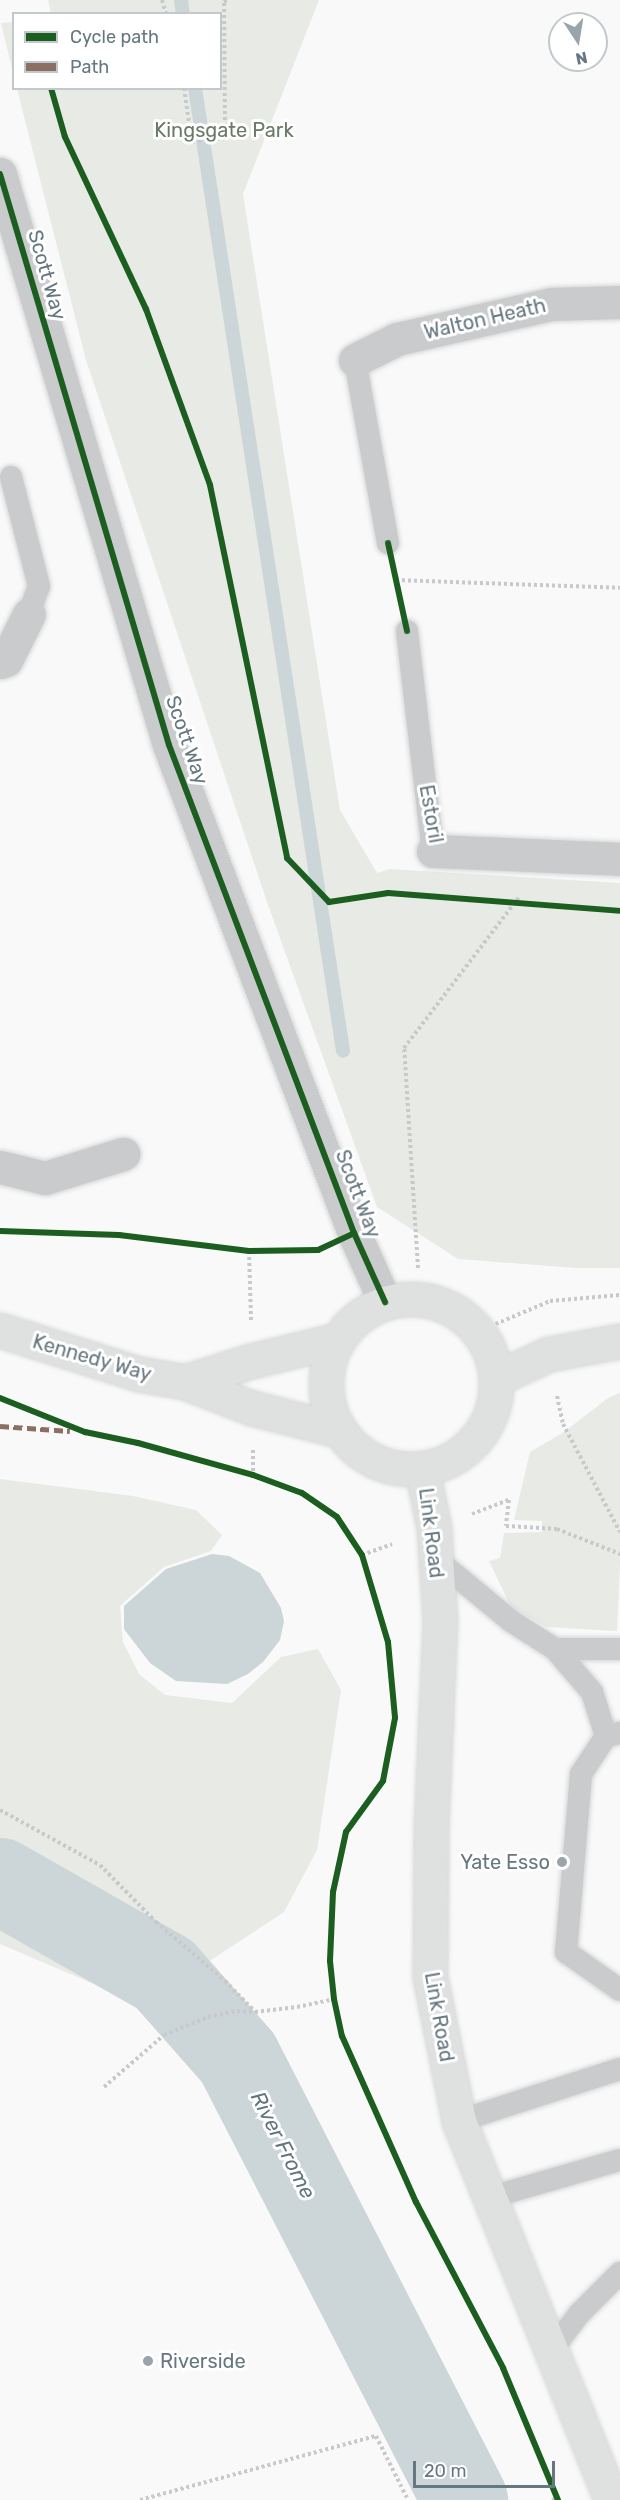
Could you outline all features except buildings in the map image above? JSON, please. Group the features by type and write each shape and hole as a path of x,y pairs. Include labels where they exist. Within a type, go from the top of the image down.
{"main road":[{"path":"419,1299 452,1309 479,1331 497,1378 493,1410 478,1438 453,1460 422,1470 390,1468 360,1454 338,1430 326,1400 326,1369 337,1340 358,1317 385,1302 419,1299"},
{"name":"Kennedy Way","path":"0,1330 139,1374 185,1382 252,1408 338,1430"},
{"name":"Kennedy Way","path":"185,1382 251,1361 337,1340"},
{"path":"497,1378 549,1354 620,1341"},
{"name":"Link Road","path":"422,1470 435,1543 441,1621 431,1828 430,1977 459,2121 611,2500"}],"street":[{"name":"Scott Way","path":"0,174 169,745 354,1233 385,1302"},
{"name":"Walton Heath","path":"355,360 397,339 551,304 620,302"},
{"path":"0,662 6,660 29,614"},
{"name":"Estoril","path":"433,851 620,860"},
{"path":"0,1167 45,1178 123,1154"}],"lane":[{"path":"355,360 388,543"},
{"path":"11,477 39,586 29,614"},
{"name":"Estoril","path":"407,631 433,851"},
{"path":"435,1543 511,1621 555,1649 592,1692 613,1735 581,1774 566,1952 620,1990"},
{"path":"555,1649 620,1649"},
{"path":"459,2121 620,2069"},
{"path":"488,2198 620,2160"},
{"path":"552,2350 579,2314 620,2273"}],"path":[{"path":"184,90 192,142 225,138 225,1"},
{"path":"388,543 407,631"},
{"path":"396,580 620,588"},
{"path":"419,1299 404,1048 551,856"},
{"path":"503,902 526,904"},
{"path":"237,1250 261,1251"},
{"path":"479,1331 550,1301 620,1294"},
{"path":"549,1354 562,1424 620,1532"},
{"path":"241,1472 263,1478"},
{"path":"362,1555 435,1543 509,1500 506,1526 557,1529 620,1554"},
{"path":"356,1546 365,1566"},
{"path":"0,1810 100,1865 156,1922 225,1981 255,2012"},
{"path":"333,1989 336,2008"},
{"path":"104,2087 164,2035 208,2017 237,2011 255,2012 334,1999"},
{"path":"140,2500 376,2436 408,2500"},
{"path":"554,2490 556,2499"}],"green space":[{"name":"Kingsgate Park","path":"48,0 319,0 243,194 340,810 377,873 390,869 620,883 620,1268 576,1268 458,1259 377,1207 267,902 86,360 17,90 222,90 222,12 51,12"},
{"path":"12,22 12,69 1,23"},
{"path":"620,1393 620,1565 617,1631 547,1627 511,1607 489,1561 500,1558 504,1533 542,1532 542,1521 514,1520 530,1452 564,1432 608,1398"},
{"path":"0,1479 133,1496 196,1510 222,1535 211,1551 164,1567 120,1606 123,1642 139,1674 165,1695 232,1703 281,1657 318,1649 341,1690 317,1850 284,1912 143,2005 0,1944"}],"shaded area":[{"path":"212,1554 229,1556 260,1573 281,1608 284,1621 280,1640 263,1662 248,1674 227,1684 176,1681 150,1663 124,1629 124,1606 166,1569"}],"waterway":[{"path":"181,0 183,12"},
{"path":"195,90 343,1051"},
{"name":"River Frome","path":"0,1881 164,1974 238,2058 465,2500"}],"marked path":[{"path":"0,1426 70,1431"}],"cycle path":[{"path":"52,90 65,137 146,309 210,485 287,858 329,902 388,893 620,911"},
{"path":"0,174 169,745 354,1233 385,1302"},
{"path":"388,543 407,631"},
{"path":"0,1231 119,1235 249,1251 318,1250 354,1233"},
{"path":"0,1398 85,1432 138,1443 253,1475 302,1493 337,1517 362,1555 388,1642 395,1718 383,1781 346,1832 333,1892 330,1961 334,1999 342,2036 416,2202 503,2368 558,2500"}],"place":[{"name":"Yate Esso","path":"562,1862"},
{"name":"Riverside","path":"148,2361"}]}
